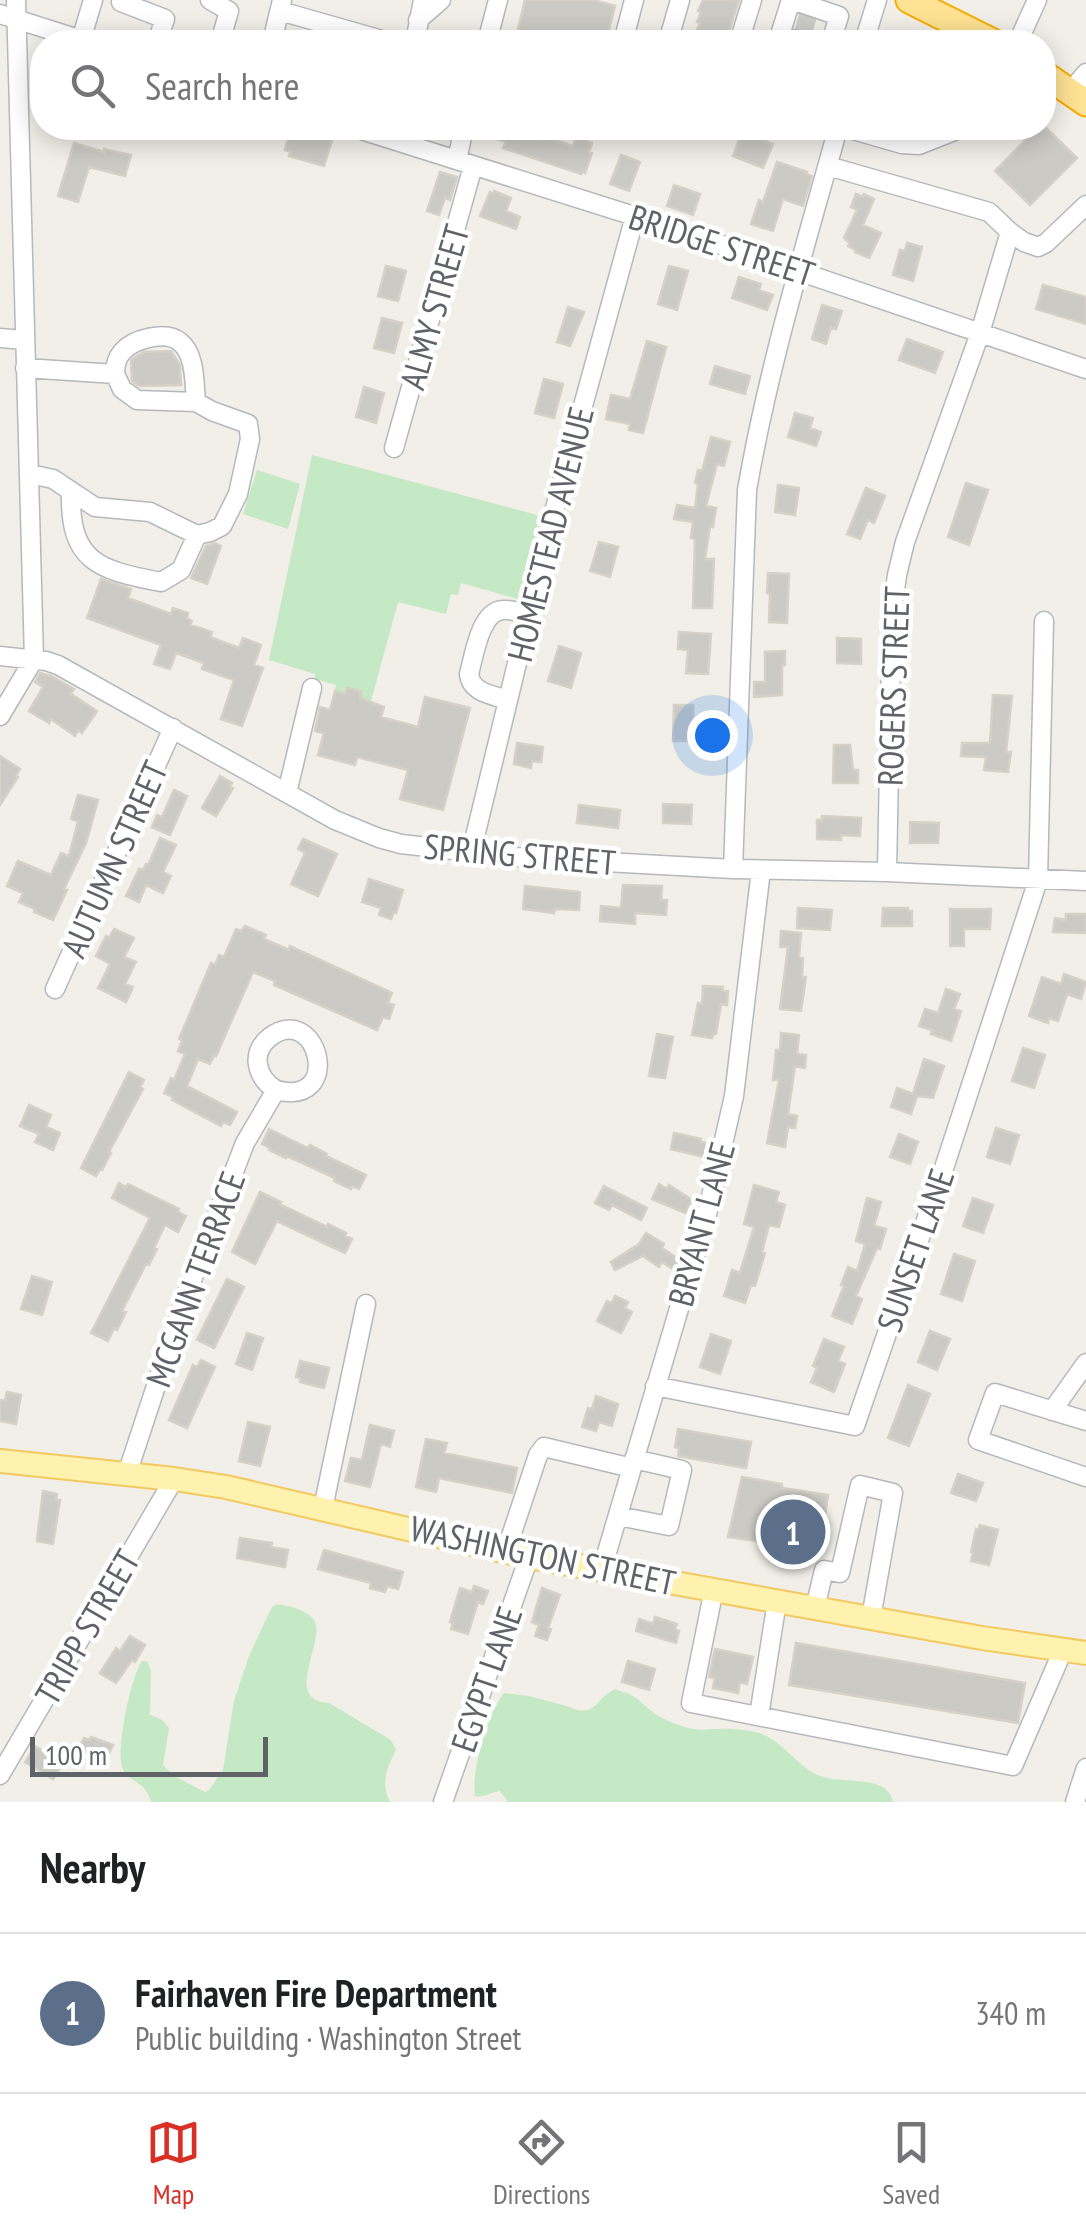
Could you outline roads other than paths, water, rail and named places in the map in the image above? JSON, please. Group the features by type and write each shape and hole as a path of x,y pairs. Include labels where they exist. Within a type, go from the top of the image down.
{"highway":[{"path":"909,0 969,30"}],"main road":[{"name":"WASHINGTON STREET","path":"2,1464 174,1478 226,1487 517,1554 1074,1652"}],"street":[{"path":"210,0 229,11 223,30"},
{"path":"417,30 423,0"},
{"path":"418,20 441,0"},
{"path":"490,30 498,0"},
{"path":"626,30 634,0"},
{"path":"671,30 680,0"},
{"path":"743,30 752,0"},
{"path":"782,30 791,0 839,16 835,30"},
{"path":"868,30 877,0"},
{"path":"1023,30 1036,0"},
{"path":"85,30 87,2"},
{"path":"121,2 168,12 161,30"},
{"path":"275,30 281,5 305,8 359,30"},
{"path":"0,716 34,659 10,11 57,30"},
{"name":"BRIDGE STREET","path":"393,140 635,216 1086,369"},
{"name":"ALMY STREET","path":"394,448 465,163 464,140"},
{"path":"734,870 748,490 798,270 838,140"},
{"path":"896,140 919,145 932,140"},
{"path":"828,166 989,212 1010,232 1038,247 1086,206"},
{"name":"HOMESTEAD AVENUE","path":"471,854 588,384 635,216"},
{"name":"ROGERS STREET","path":"887,872 892,612 897,575 905,542 980,333 1010,232"},
{"path":"30,474 53,479 95,506 150,512 198,535 210,532 222,526 238,494 250,439 248,424 196,402 137,400 122,389 115,363 122,351 148,338 169,337 181,342 192,361 196,402"},
{"path":"0,338 24,340"},
{"path":"25,368 115,374"},
{"path":"71,491 70,514 77,542 88,557 116,572 160,582 181,570 198,535"},
{"path":"508,700 476,688 469,674 483,624 496,611 529,615"},
{"path":"1038,880 1044,621"},
{"name":"SPRING STREET","path":"0,656 46,661 69,670 336,820 379,838 424,848 734,870 1086,881"},
{"path":"287,793 312,688"},
{"name":"AUTUMN STREET","path":"54,989 173,728"},
{"name":"BRYANT LANE","path":"602,1569 707,1214 734,1096 761,870"},
{"name":"SUNSET LANE","path":"655,1386 854,1426 1038,880"},
{"name":"MCGANN TERRACE","path":"127,1474 186,1298 245,1143 276,1090"},
{"path":"323,1508 366,1304"},
{"path":"1052,1411 1086,1364"},
{"path":"1086,1422 995,1394 978,1440 1086,1477"},
{"name":"EGYPT LANE","path":"444,1802 517,1554 538,1455 544,1447 633,1463"},
{"path":"618,1516 669,1526 682,1470 633,1463"},
{"name":"TRIPP STREET","path":"0,1775 174,1478"},
{"path":"815,1608 824,1570 840,1573 860,1485 893,1493 871,1618"},
{"path":"714,1590 690,1703 1013,1766 1074,1652"},
{"path":"759,1716 777,1601"},
{"path":"1075,1802 1086,1768"}],"tunnel":[{"path":"804,30 809,12"}],"place":[{"name":"Fairhaven Fire Department","path":"793,1532"}]}
